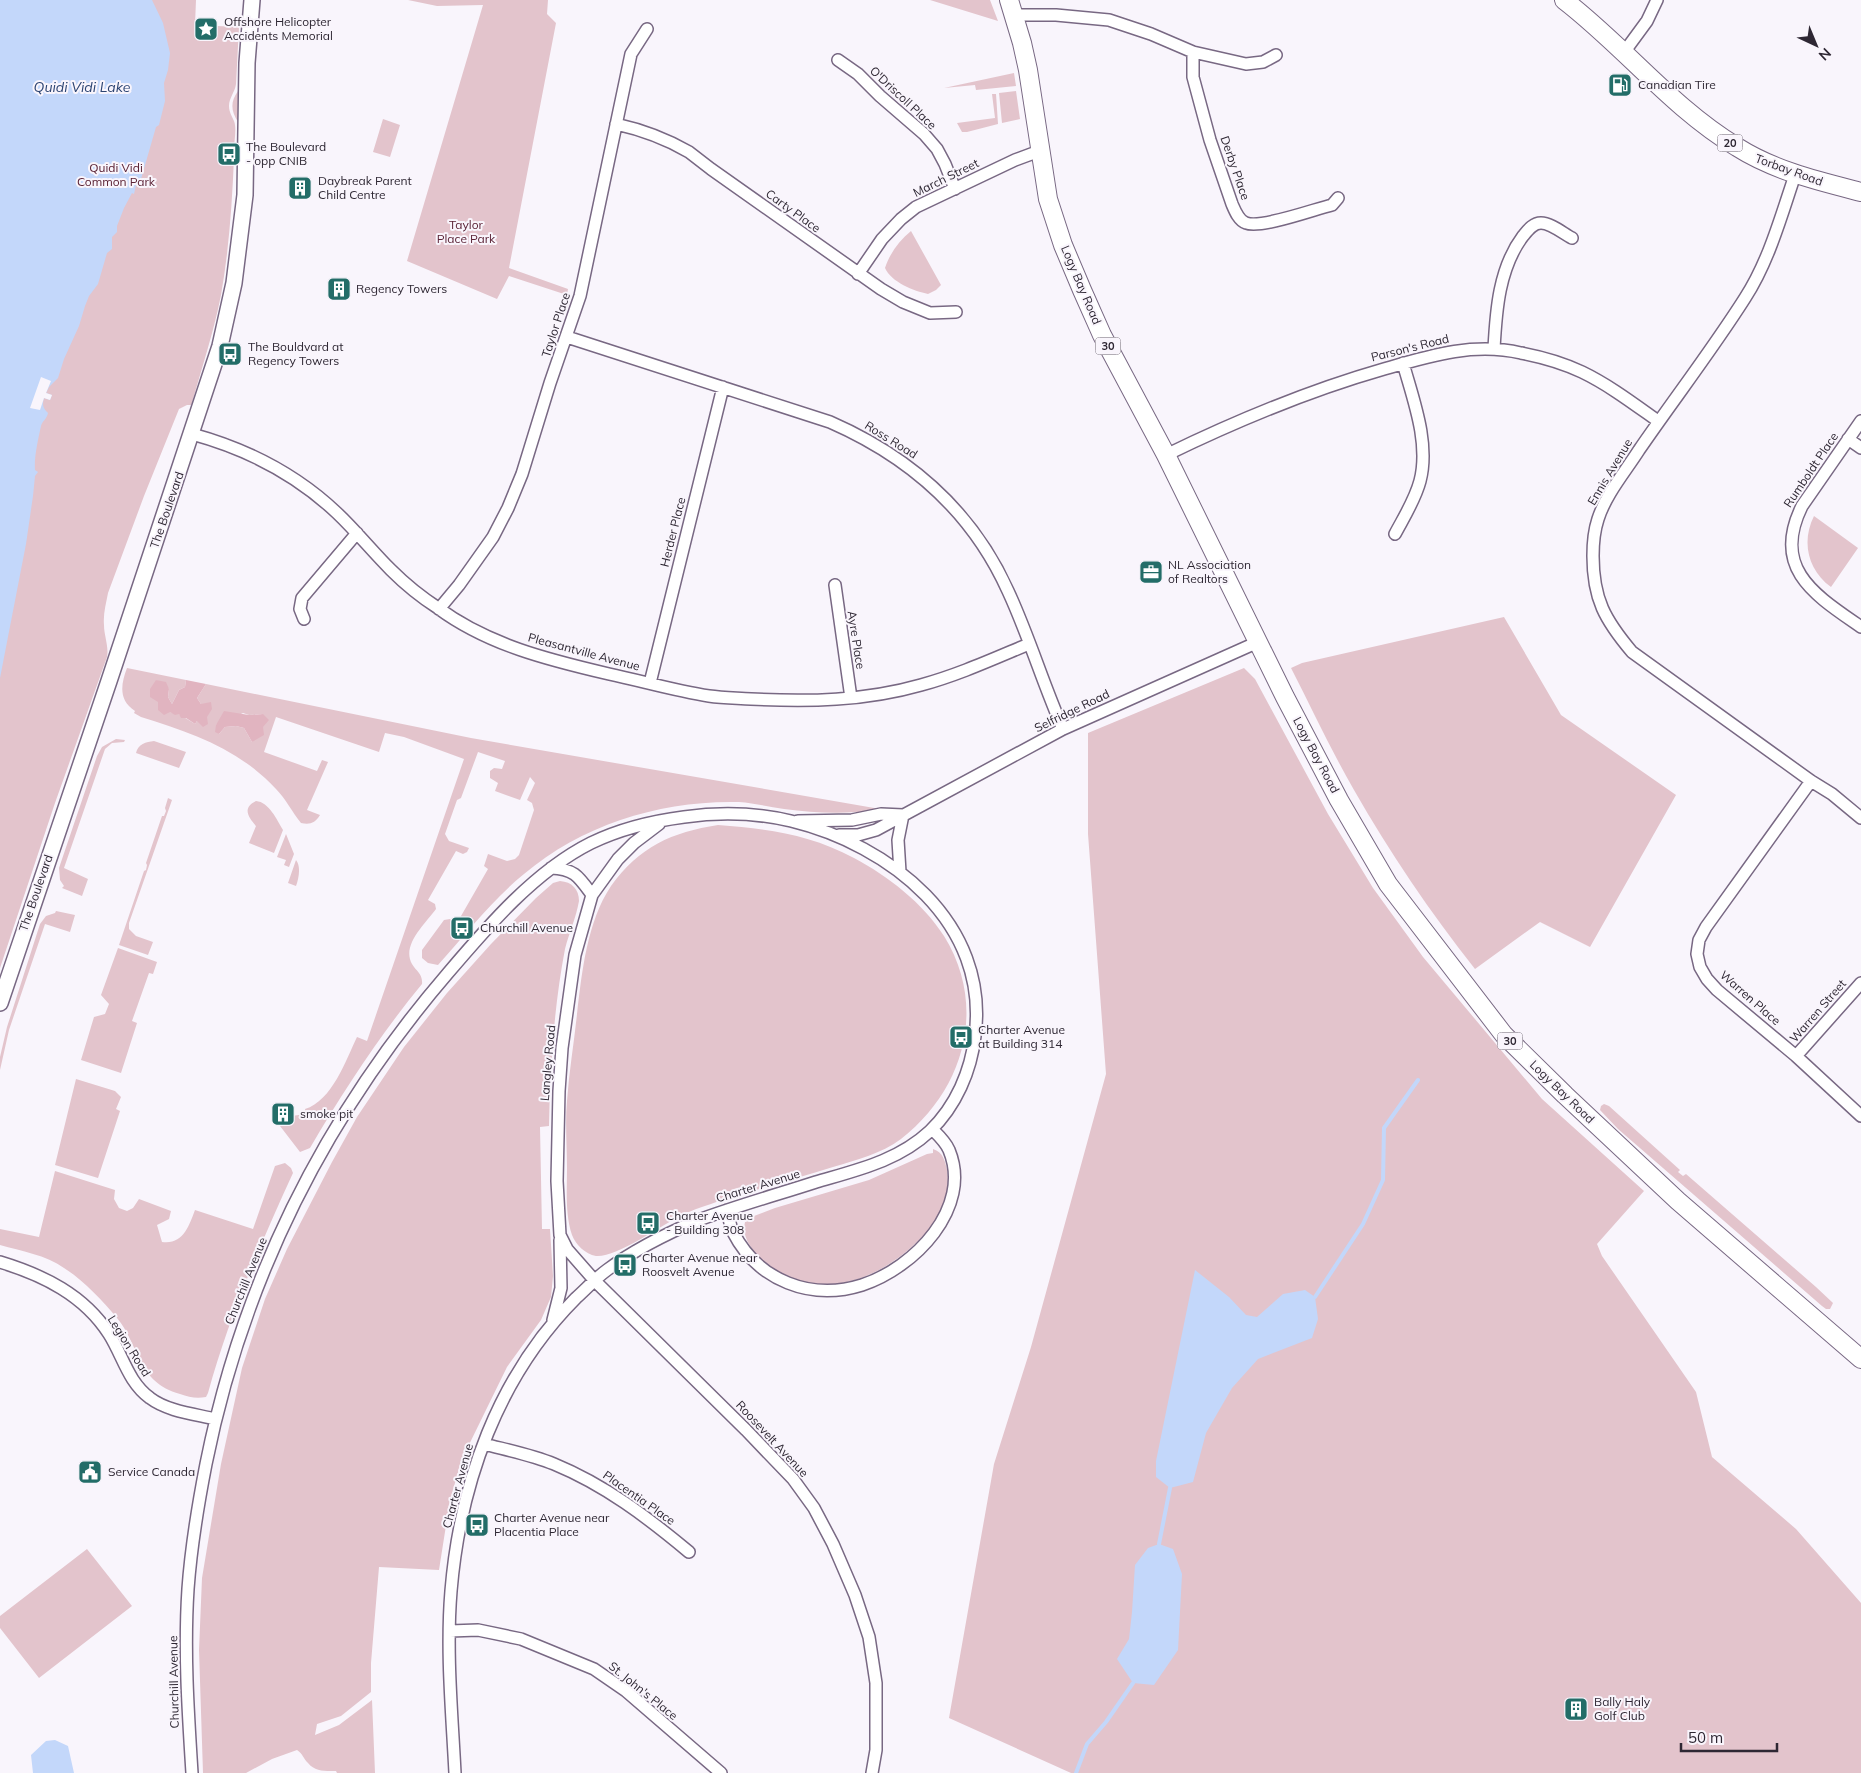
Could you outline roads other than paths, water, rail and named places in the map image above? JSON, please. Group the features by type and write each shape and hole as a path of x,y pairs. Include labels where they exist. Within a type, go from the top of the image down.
{"main road":[{"name":"Torbay Road","path":"1564,0 1596,25 1687,110 1736,147 1759,160 1795,175 1820,183 1861,192"},
{"name":"Logy Bay Road","path":"1011,7 1028,70 1042,150 1048,199 1062,245 1102,335 1166,455 1258,642 1339,800 1388,884 1504,1035 1571,1101 1678,1201 1861,1359"}],"street":[{"name":"The Boulevard","path":"0,1003 220,346 234,283 245,195 247,63 252,0"},
{"path":"1625,51 1647,21 1658,0"},
{"path":"1011,7 1056,15 1109,20 1151,34 1193,52 1246,64 1263,62 1276,55"},
{"name":"Taylor Place","path":"438,609 459,585 493,537 522,474 550,383 580,296 631,54 647,29"},
{"name":"Derby Place","path":"1193,52 1193,77 1210,140 1232,204 1237,214 1245,223 1258,225 1272,222 1332,205 1338,198"},
{"name":"O'Driscoll Place","path":"838,60 858,74 937,148 955,189"},
{"name":"Carty Place","path":"616,124 644,130 668,139 689,152 858,274 902,302 930,313 956,312"},
{"name":"March Street","path":"858,274 882,239 901,219 916,207 1015,160 1042,150"},
{"name":"Ennis Avenue","path":"1795,175 1766,259 1747,296 1709,352 1658,421 1623,474 1598,518 1593,568 1596,594 1601,605 1615,632 1632,652 1810,781 1832,794 1861,818"},
{"path":"1494,349 1496,309 1500,288 1516,246 1533,225 1540,223 1547,224 1572,238"},
{"name":"Ross Road","path":"567,338 830,422 856,434 903,462 923,477 946,499 984,545 1008,591 1063,729"},
{"name":"Parson's Road","path":"1166,455 1285,401 1429,355 1474,348 1494,349 1539,357 1582,372 1619,394 1658,421"},
{"path":"1395,534 1416,493 1422,464 1418,415 1403,363"},
{"name":"Herder Place","path":"650,683 723,387"},
{"name":"Rumboldt Place","path":"1861,421 1802,506 1795,520 1792,538 1793,557 1798,572 1808,586 1819,598 1861,627"},
{"name":"Pleasantville Avenue","path":"192,434 239,449 278,468 298,481 319,497 392,571 438,609 468,628 504,645 580,668 709,696 820,701 889,693 921,685 1029,644"},
{"path":"1848,439 1861,448"},
{"path":"304,619 300,609 302,598 356,533"},
{"name":"Ayre Place","path":"835,585 851,698"},
{"name":"Selfridge Road","path":"830,834 846,836 867,834 1063,729 1258,642"},
{"name":"Warren Place","path":"1810,781 1706,928 1699,940 1697,954 1700,967 1707,979 1717,990 1796,1056 1861,1116"},
{"name":"Churchill Avenue","path":"192,1773 186,1685 188,1584 202,1484 215,1419 238,1339 270,1255 308,1174 341,1116 375,1064 421,1004 480,935 551,868 577,851 604,838 634,827 664,821 711,814 790,821"},
{"name":"Selfridge Road","path":"790,821 852,820 881,814 903,815"},
{"path":"900,872 898,840 903,815"},
{"name":"Langley Road","path":"552,1325 561,1288 557,1181 559,1091 562,1048 575,955 592,895 618,859 634,843 664,821"},
{"name":"Charter Avenue","path":"455,1773 450,1679 450,1630 451,1591 461,1524 475,1466 484,1444 512,1381 534,1346 594,1281 616,1263 675,1230 727,1210 864,1169 903,1151 932,1129 954,1100 967,1069 976,1033 977,1002 969,963 950,922 900,872 876,857 830,834 790,821"},
{"path":"551,868 566,869 574,872 592,895"},
{"name":"Warren Street","path":"1796,1056 1861,983"},
{"path":"727,1210 733,1231 744,1249 772,1276 788,1284 823,1290 838,1290 862,1285 903,1264 933,1234 945,1218 951,1204 954,1188 950,1156 946,1144 932,1129"},
{"name":"Langley Road","path":"560,1235 567,1249 594,1281"},
{"name":"Legion Road","path":"0,1262 37,1275 86,1306 109,1334 133,1380 149,1397 169,1407 215,1419"},
{"name":"Roosevelt Avenue","path":"594,1281 746,1430 793,1479 814,1508 855,1595 869,1637 876,1683 876,1750 872,1773"},
{"name":"Placentia Place","path":"484,1444 552,1463 578,1474 608,1490 650,1520 689,1552"},
{"name":"St. John's Place","path":"450,1630 478,1630 521,1638 594,1669 626,1691 721,1773"}],"water":[{"name":"Quidi Vidi Lake","path":"0,0 152,0 163,23 170,53 164,83 165,101 141,179 136,185 134,194 132,193 124,208 117,226 117,232 112,237 112,249 107,253 98,284 89,296 58,378 46,393 52,395 50,400 44,398 43,406 48,413 42,424 36,454 35,470 38,472 35,476 26,544 0,678"},
{"path":"1195,1270 1229,1297 1246,1315 1257,1317 1283,1294 1305,1290 1315,1297 1318,1319 1312,1338 1258,1359 1232,1388 1206,1433 1193,1482 1170,1488 1156,1477 1156,1461"},
{"path":"1159,1544 1173,1549 1182,1574 1178,1650 1154,1685 1133,1683 1117,1659 1129,1639 1135,1565 1148,1548"},
{"path":"55,1740 68,1746 74,1773 33,1773 31,1755 46,1741"}],"waterway":[{"path":"1315,1297 1363,1224 1383,1180 1384,1128 1418,1080"},
{"path":"1159,1544 1170,1488"},
{"path":"1076,1773 1087,1744 1106,1722 1133,1683"}],"place":[{"name":"Offshore Helicopter Accidents Memorial","path":"206,29"},
{"name":"Canadian Tire","path":"1620,85"},
{"name":"The Boulevard - opp CNIB","path":"229,154"},
{"name":"Daybreak Parent Child Centre","path":"300,188"},
{"name":"Regency Towers","path":"339,289"},
{"name":"The Bouldvard at Regency Towers","path":"230,354"},
{"name":"NL Association of Realtors","path":"1151,572"},
{"name":"Churchill Avenue","path":"462,928"},
{"name":"Charter Avenue at Building 314","path":"961,1037"},
{"name":"smoke pit","path":"283,1114"},
{"name":"Charter Avenue - Building 308","path":"648,1223"},
{"name":"Charter Avenue near Roosvelt Avenue","path":"625,1265"},
{"name":"Service Canada","path":"90,1472"},
{"name":"Charter Avenue near Placentia Place","path":"477,1525"},
{"name":"Bally Haly Golf Club","path":"1576,1709"}],"park label":[{"name":"Quidi Vidi Common Park","path":"116,175"},
{"name":"Taylor Place Park","path":"466,232"}]}
